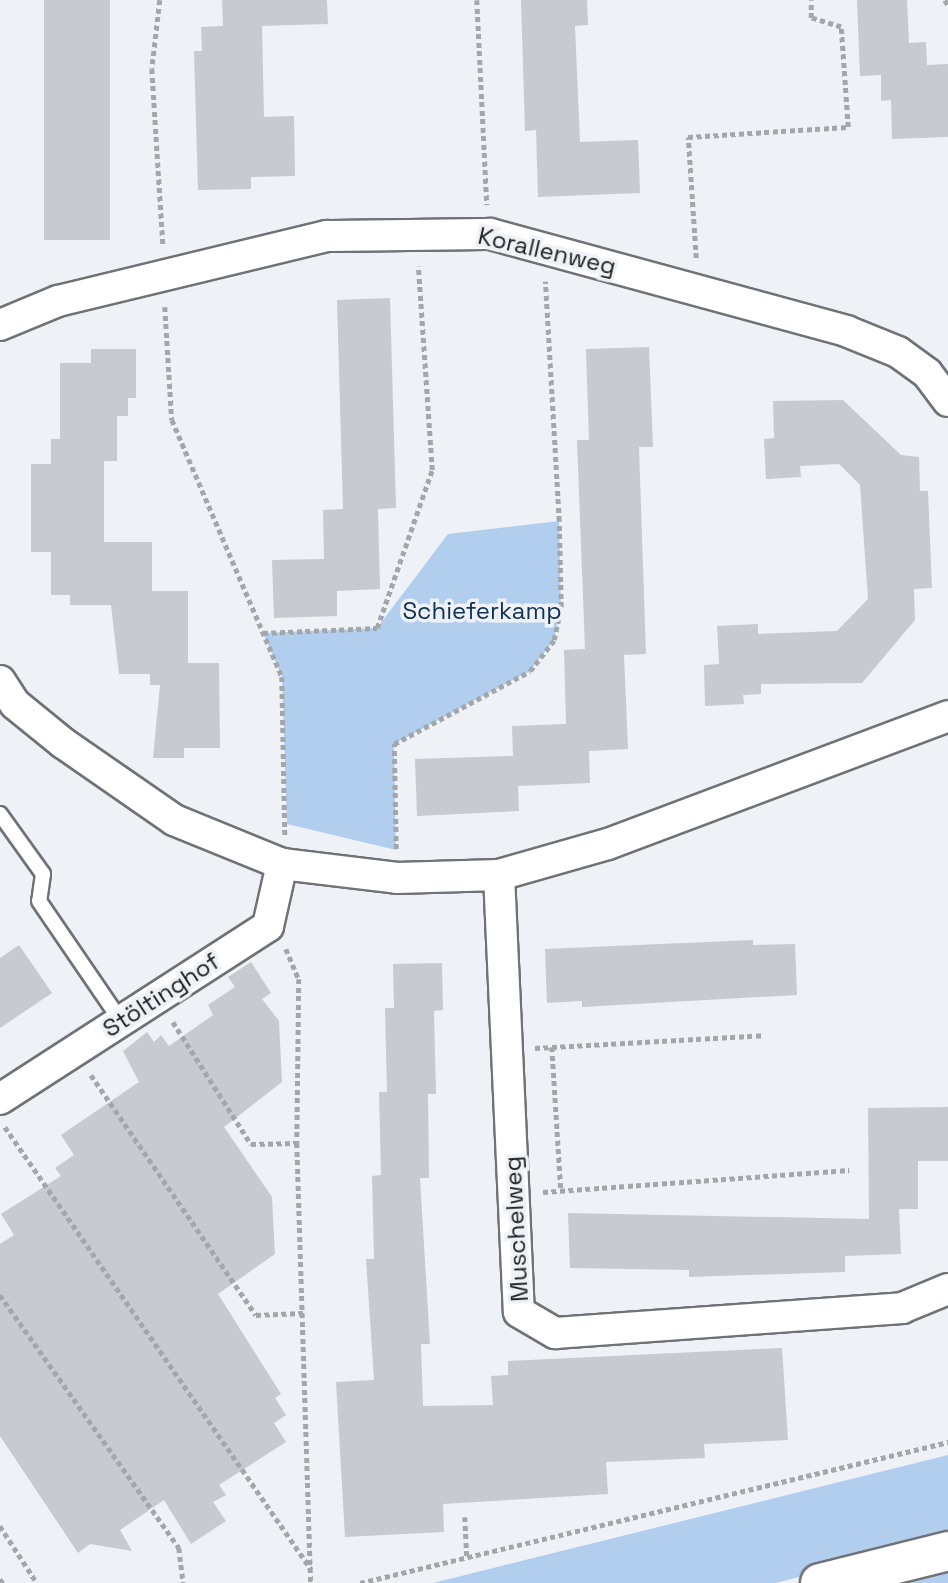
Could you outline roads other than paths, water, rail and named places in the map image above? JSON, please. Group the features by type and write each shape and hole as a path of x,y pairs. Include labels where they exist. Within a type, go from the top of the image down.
{"main road":[{"path":"820,1583 948,1551"}],"street":[{"name":"Korallenweg","path":"0,325 58,301 327,236 415,231 490,234 543,245 698,289 898,352 927,373 948,401"},
{"path":"5,700 120,787 174,820 282,863 397,878 499,876 608,844 948,716"},
{"name":"Stöltinghof","path":"0,1099 268,926 282,863"},
{"name":"Muschelweg","path":"499,876 519,1312 555,1333 902,1307 948,1289"}],"lane":[{"path":"0,814 43,874 39,901 121,1021"}],"park label":[{"name":"Schieferkamp","path":"482,611"}]}
